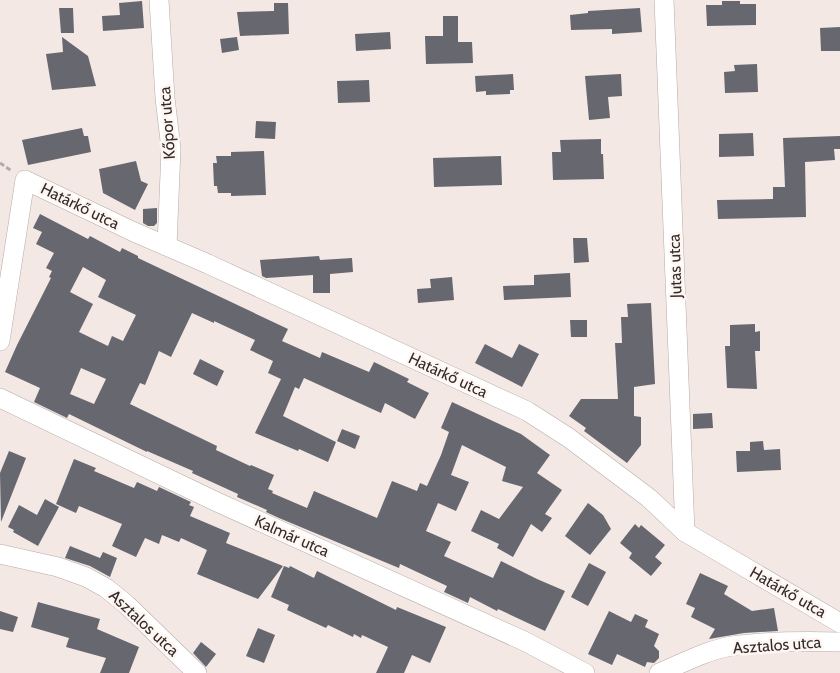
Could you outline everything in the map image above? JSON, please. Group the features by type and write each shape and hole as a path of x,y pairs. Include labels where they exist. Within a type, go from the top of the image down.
{"street":[{"name":"Kőpor utca","path":"159,0 165,98 171,149 167,246"},
{"name":"Jutas utca","path":"664,0 685,532"},
{"name":"Határkő utca","path":"0,341 25,180 527,411 569,438 649,498 685,532 840,623"},
{"name":"Kalmár utca","path":"0,398 217,502 524,641 585,673"},
{"name":"Asztalos utca","path":"0,554 58,567 86,577 106,588 127,605 197,673"},
{"name":"Asztalos utca","path":"659,673 699,656 730,647 777,642 840,642"}],"building":[{"path":"142,1 144,28 103,31 102,16 120,15 119,3"},
{"path":"722,1 740,1 740,4 756,4 756,25 707,26 706,5 722,5"},
{"path":"274,3 288,3 289,34 240,36 237,12 274,11"},
{"path":"59,8 73,8 74,33 61,33"},
{"path":"640,8 642,32 612,34 612,29 571,30 570,15 588,13 588,11"},
{"path":"443,16 458,16 458,42 472,42 473,63 426,64 425,36 443,36"},
{"path":"840,27 840,51 821,51 820,28"},
{"path":"390,32 391,49 356,51 355,34"},
{"path":"62,37 88,56 96,86 52,90 46,54 63,52"},
{"path":"237,37 239,50 222,53 220,39"},
{"path":"757,64 758,92 725,93 724,72 735,71 734,65"},
{"path":"513,74 514,90 510,90 510,94 486,95 486,91 476,92 475,76"},
{"path":"621,74 622,96 608,97 610,118 589,120 585,76"},
{"path":"369,80 370,102 338,103 337,81"},
{"path":"256,121 276,122 275,139 255,138"},
{"path":"82,128 84,136 88,136 91,152 28,165 22,140"},
{"path":"753,133 754,156 719,157 719,134"},
{"path":"840,136 840,149 834,149 835,160 805,162 806,217 718,219 717,200 773,199 773,187 785,187 783,138"},
{"path":"601,139 604,179 553,180 552,152 561,152 560,140"},
{"path":"264,151 266,195 231,196 231,193 218,193 217,186 214,186 213,163 217,163 216,156 231,156 231,152"},
{"path":"501,156 502,185 434,187 433,158"},
{"path":"136,161 141,181 148,184 135,210 103,193 99,169"},
{"path":"157,208 157,223 154,226 148,226 143,223 143,209"},
{"path":"40,214 88,239 90,236 120,252 122,248 138,256 138,258 288,329 282,341 320,358 322,352 369,372 374,362 409,379 407,382 429,393 415,419 385,403 381,413 304,378 299,389 295,387 283,416 336,442 328,462 255,433 281,379 268,373 273,361 250,350 255,340 192,313 171,357 159,351 145,385 140,383 130,404 217,446 216,450 274,475 268,489 273,491 272,493 307,508 314,491 377,518 392,481 417,491 420,483 427,486 449,432 441,428 452,402 521,434 550,455 537,473 562,490 545,514 552,518 542,532 531,524 513,557 497,548 499,544 471,531 481,510 499,519 523,487 502,481 506,467 462,445 451,475 469,482 456,511 438,503 426,531 451,542 444,556 493,578 501,561 565,591 545,631 498,609 497,611 470,597 468,603 444,592 447,586 400,564 399,568 279,518 266,512 267,510 237,497 238,494 192,473 193,471 147,452 69,414 67,418 34,402 40,388 5,372 51,278 49,277 52,271 46,268 54,253 36,244 42,232 33,228","holes":["83,267 106,280 98,297 136,315 123,341 112,336 108,346 79,332 93,304 70,292","81,368 106,379 94,404 70,394"]},
{"path":"573,238 587,238 589,262 574,263"},
{"path":"319,256 320,260 352,258 353,272 330,274 330,293 313,293 313,275 266,278 262,276 260,260"},
{"path":"570,273 571,297 504,300 503,286 534,285 534,275"},
{"path":"452,277 454,300 418,303 417,289 431,288 430,279"},
{"path":"651,303 655,384 634,387 634,416 641,417 641,445 627,463 584,431 586,428 569,416 581,399 618,399 615,343 622,343 621,317 628,317 627,304"},
{"path":"570,320 587,320 587,337 571,337"},
{"path":"755,324 755,332 760,331 760,351 755,351 757,389 727,388 725,346 730,346 730,325"},
{"path":"485,344 512,358 519,344 539,354 522,387 475,363"},
{"path":"200,359 224,371 217,386 193,374"},
{"path":"712,413 713,428 693,429 693,414"},
{"path":"342,429 360,436 355,449 337,441"},
{"path":"763,441 764,450 780,449 781,470 737,472 736,451 750,451 750,442"},
{"path":"9,451 26,458 1,522 0,473"},
{"path":"74,459 96,468 94,471 134,488 137,482 157,491 159,487 191,502 189,505 194,507 190,516 230,533 226,543 283,566 258,599 197,574 207,550 181,538 179,542 162,535 159,544 145,538 136,557 112,546 122,524 79,506 76,513 56,504"},
{"path":"45,499 59,507 38,546 13,532 14,530 8,527 19,505 37,515"},
{"path":"588,503 603,515 611,529 590,555 565,536"},
{"path":"635,524 639,528 641,525 665,545 655,557 662,563 651,576 629,558 632,553 620,543"},
{"path":"70,546 100,558 103,552 117,558 110,577 90,566 65,558"},
{"path":"589,563 606,572 588,606 571,597"},
{"path":"284,566 289,568 290,566 314,578 317,571 396,610 397,607 446,627 430,663 412,655 404,673 376,673 388,647 362,635 361,638 354,634 353,637 328,625 326,628 287,610 289,605 271,597"},
{"path":"700,573 728,586 724,594 752,611 774,608 778,631 744,633 709,639 715,629 691,617 695,608 686,604"},
{"path":"38,602 100,619 97,629 139,647 129,673 100,673 106,658 66,647 69,638 31,627"},
{"path":"0,611 18,617 13,632 0,629"},
{"path":"609,611 631,622 635,614 648,620 645,627 659,634 654,646 659,651 659,658 654,663 647,662 645,667 617,654 612,665 588,654"},
{"path":"258,628 275,635 264,663 246,656"},
{"path":"201,642 216,654 206,667 193,653"}]}
